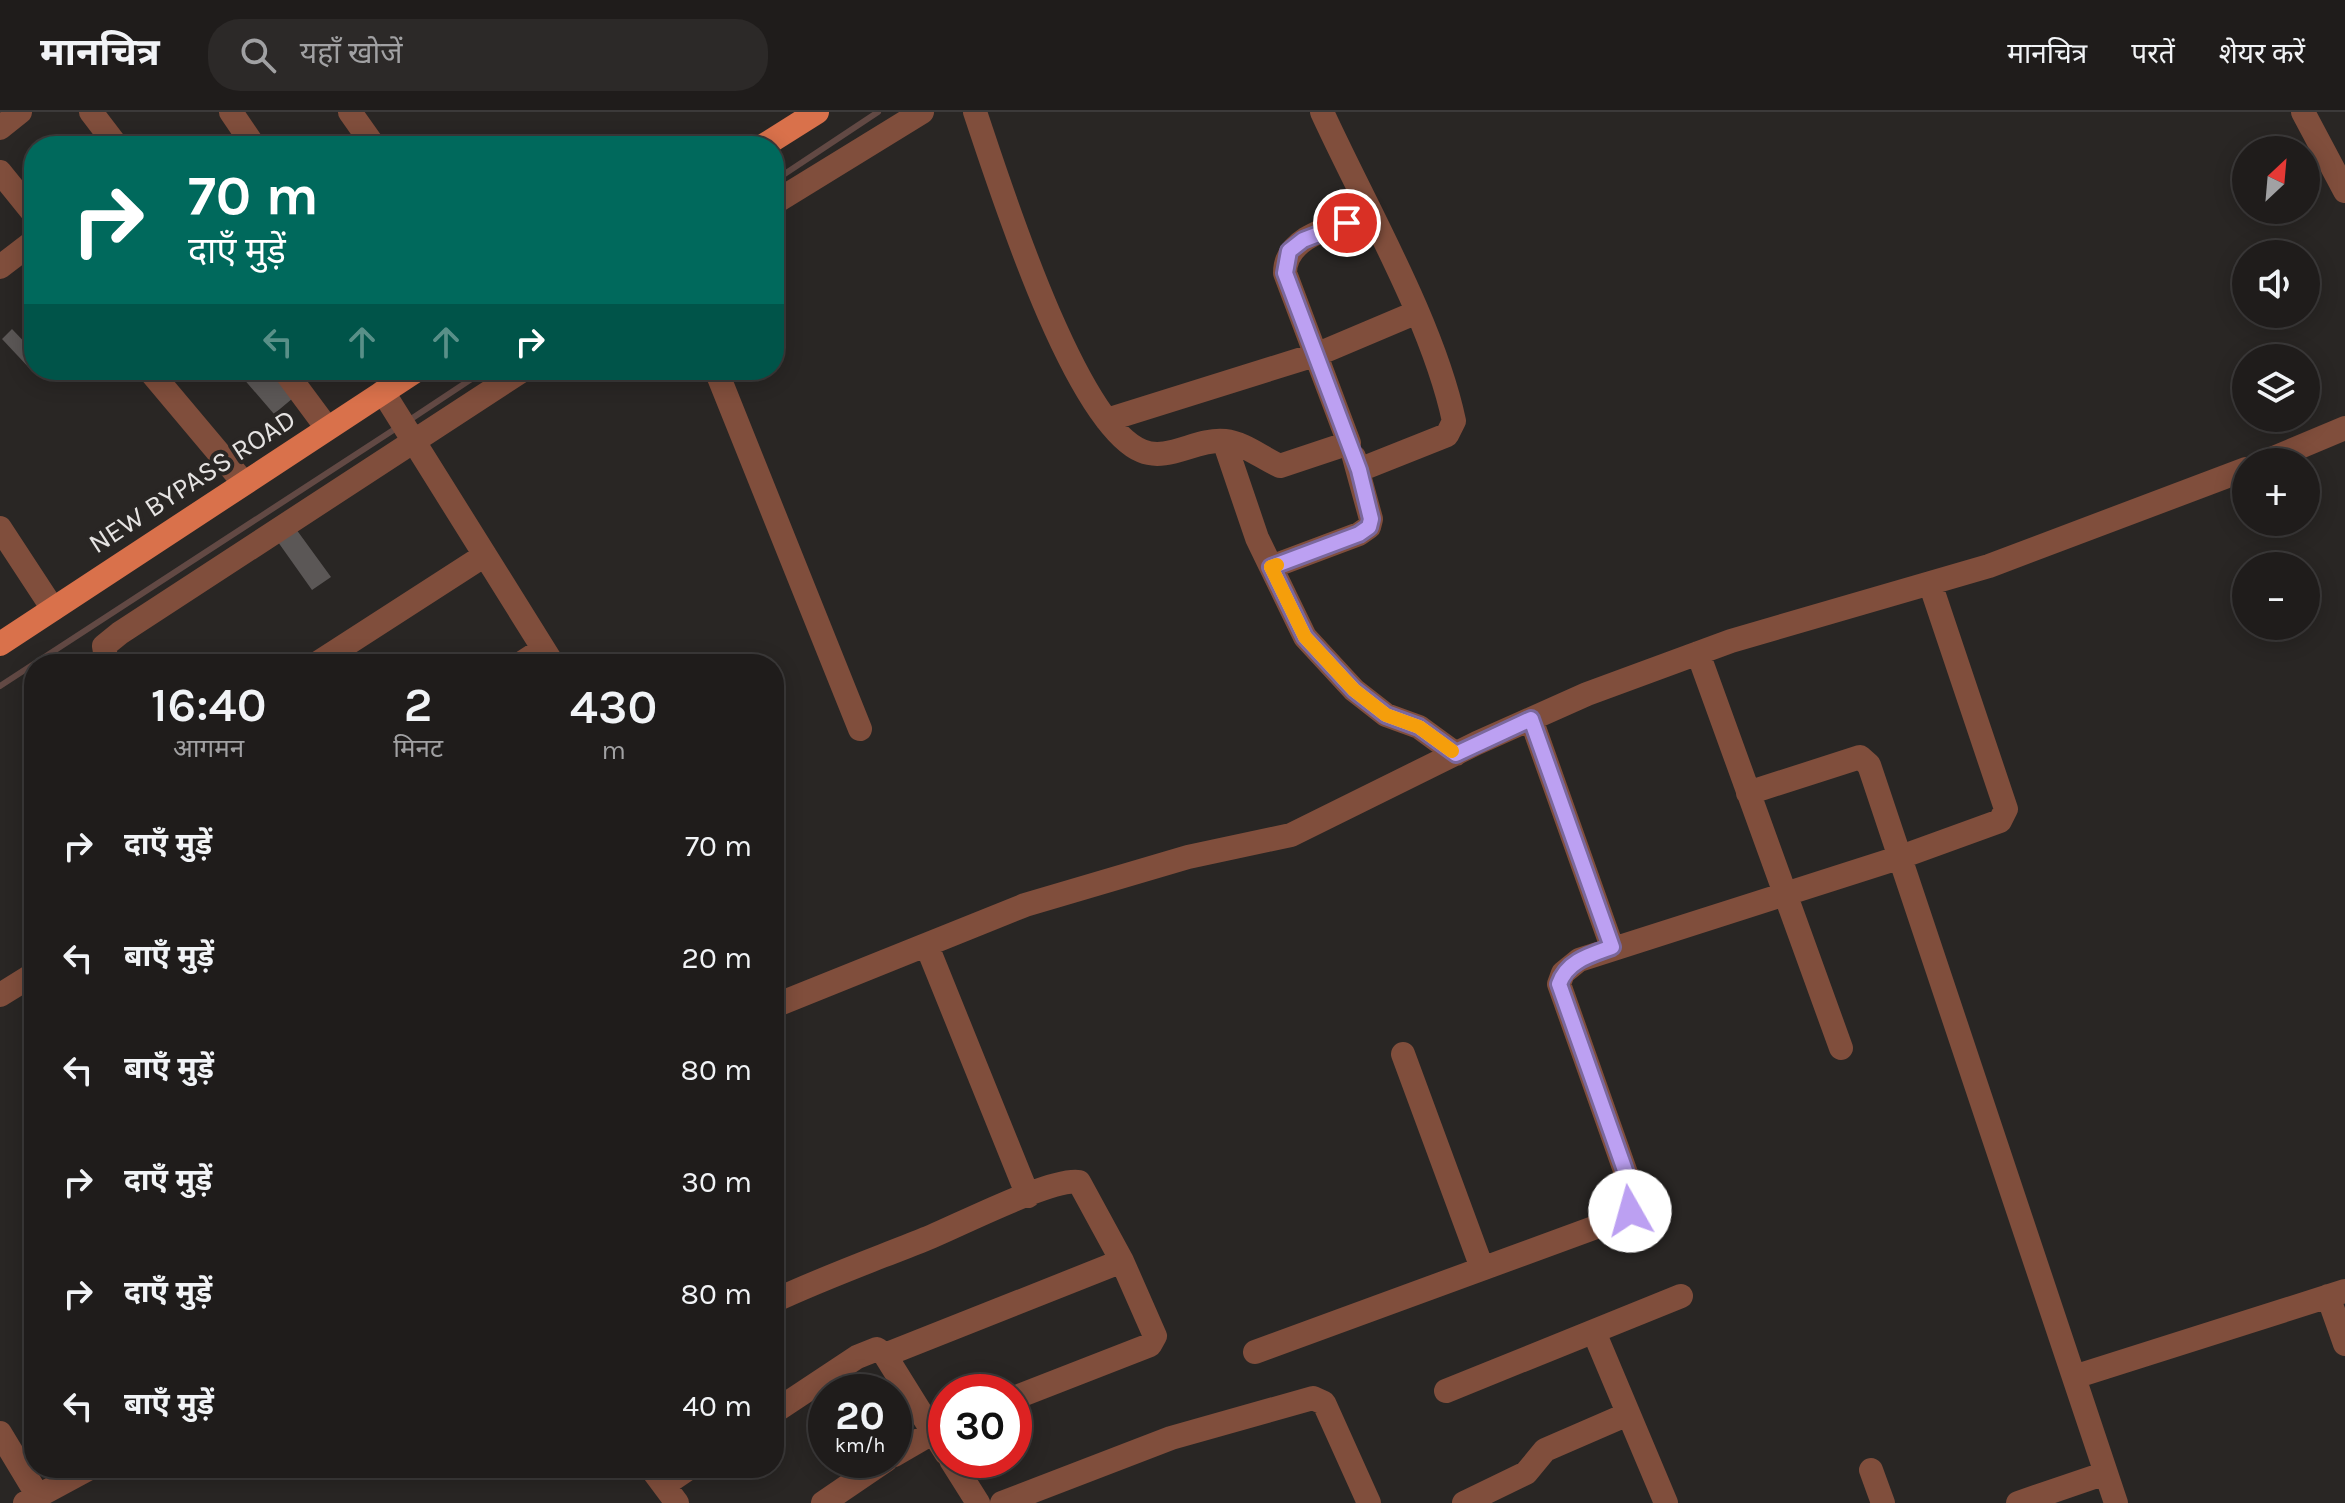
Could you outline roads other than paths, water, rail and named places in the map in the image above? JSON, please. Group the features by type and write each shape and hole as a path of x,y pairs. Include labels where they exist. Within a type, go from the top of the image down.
{"main road":[{"path":"779,136 817,112"},
{"name":"NEW BYPASS ROAD","path":"0,644 401,380"}],"street":[{"path":"91,112 109,136"},
{"path":"231,112 247,136"},
{"path":"350,112 367,136"},
{"path":"784,197 922,112"},
{"path":"975,112 1047,311 1107,420 1131,446 1146,453 1165,453 1224,441 1241,445 1280,466"},
{"path":"1322,112 1438,367 1453,428 1447,435 1359,470"},
{"path":"2303,112 2345,191"},
{"path":"0,172 24,202"},
{"path":"1271,567 1359,534 1369,527 1371,519 1359,470 1318,354 1285,273 1285,260 1289,251 1303,240 1369,214"},
{"path":"0,267 24,249"},
{"path":"1107,420 1318,354 1415,313"},
{"path":"157,380 244,483"},
{"path":"291,380 327,428"},
{"path":"103,654 110,640 406,430 504,380"},
{"path":"720,380 860,729"},
{"path":"383,392 547,654"},
{"path":"2297,448 2345,428"},
{"path":"1224,441 1271,567 1305,637 1354,690 1386,715 1419,727 1456,754"},
{"path":"1237,481 1349,443"},
{"path":"784,1002 1025,905 1188,857 1291,835 1531,719 1698,653 1989,566 2232,474"},
{"path":"0,528 53,609"},
{"path":"332,654 485,555"},
{"path":"1255,1352 1618,1219 1630,1211 1633,1193 1559,984 1563,973 1579,960 1898,858 2000,821 2006,809 1930,583"},
{"path":"1698,653 1841,1048"},
{"path":"1531,719 1612,947"},
{"path":"1748,793 1860,757 1869,765 2116,1503"},
{"path":"927,946 1028,1196"},
{"path":"0,995 24,980"},
{"path":"1403,1054 1482,1268"},
{"path":"784,1296 838,1271 1028,1196 1065,1182 1079,1182 1156,1332 1154,1341 1032,1391"},
{"path":"885,1355 1122,1261"},
{"path":"2074,1377 2337,1293 2345,1344"},
{"path":"1446,1391 1681,1296"},
{"path":"1594,1332 1666,1503"},
{"path":"784,1406 870,1350 877,1349 885,1355 928,1413"},
{"path":"1002,1503 1171,1438 1313,1398 1324,1403 1369,1503"},
{"path":"1464,1503 1526,1473 1545,1450 1628,1414"},
{"path":"0,1433 31,1500 72,1478"},
{"path":"1871,1470 1883,1503"},
{"path":"2018,1503 2106,1473"},
{"path":"823,1503 860,1478"},
{"path":"962,1478 978,1503"}],"waterway":[{"path":"784,174 878,112"},
{"path":"408,421 470,380"},
{"path":"49,654 398,427"},
{"path":"0,686 24,670"}]}
